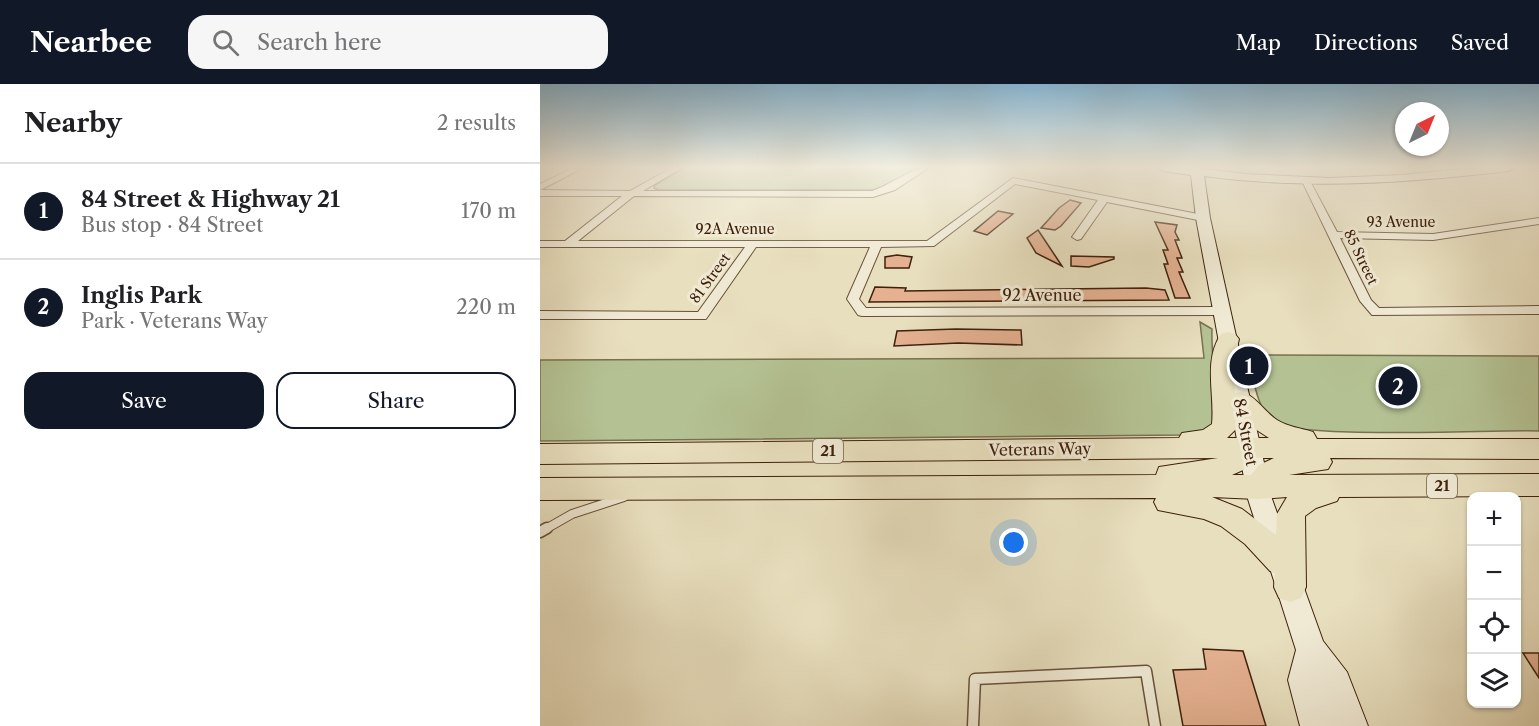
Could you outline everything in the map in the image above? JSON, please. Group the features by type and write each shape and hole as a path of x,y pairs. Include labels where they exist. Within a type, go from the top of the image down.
{"main road":[{"path":"1116,448 1146,440 1208,439 1220,432 1224,428 1225,416 1221,369 1228,339"},
{"path":"1240,400 1261,423 1275,432 1296,438 1330,441 1371,450"},
{"name":"Veterans Way","path":"540,454 1116,448 1539,449"},
{"path":"1084,488 1230,467 1239,462 1249,448"},
{"path":"1257,488 1266,473 1274,468 1346,459 1371,450"},
{"name":"21","path":"540,489 1257,488 1539,485"},
{"path":"1285,574 1293,508 1305,500 1345,486"},
{"path":"1040,488 1086,496 1198,504 1212,508 1242,522 1285,574"}],"street":[{"path":"568,244 628,197"},
{"name":"92A Avenue","path":"540,244 930,244 992,197"},
{"name":"92A Avenue","path":"1094,197 1104,199"},
{"name":"84 Street","path":"1200,197 1257,488 1311,650 1336,683 1351,726"},
{"name":"85 Street","path":"1314,197 1366,301 1376,312 1539,310"},
{"path":"1077,237 1104,199 1203,218"},
{"name":"93 Avenue","path":"1334,235 1433,237 1539,221"},
{"name":"81 Street","path":"540,315 702,316 753,244"},
{"name":"92 Avenue","path":"877,244 853,299 862,312 1222,312"},
{"path":"1311,650 1304,680 1317,726"}],"lane":[{"path":"540,532 588,507 661,489"},
{"path":"973,726 975,679 1146,672 1155,726"}],"green space":[{"path":"1200,322 1212,329 1219,424 1207,433 540,441 540,360 1204,358"},
{"path":"1247,355 1539,356 1539,431 1396,433 1314,430 1285,426 1270,420 1261,406"}],"building":[{"path":"1070,200 1081,203 1061,226 1055,230 1041,228 1059,208"},
{"path":"998,211 1013,214 987,235 974,231"},
{"path":"1155,222 1177,225 1175,232 1179,240 1175,240 1182,258 1177,258 1183,272 1179,272 1190,298 1175,298 1164,264 1168,264 1163,250 1168,250"},
{"path":"1038,230 1062,266 1036,253 1027,238"},
{"path":"897,255 912,257 909,268 885,268 885,257"},
{"path":"1071,256 1114,257 1114,259 1089,267 1071,266"},
{"path":"875,287 906,288 905,291 1146,288 1165,290 1169,300 869,302"},
{"path":"1021,330 1022,345 958,343 894,346 897,331"},
{"path":"1203,649 1243,651 1266,726 1183,726 1173,670 1206,669"},
{"path":"1523,653 1539,653 1539,678"}],"place":[{"name":"84 Street & Highway 21","path":"1249,366"},
{"name":"Inglis Park","path":"1398,386"}]}
